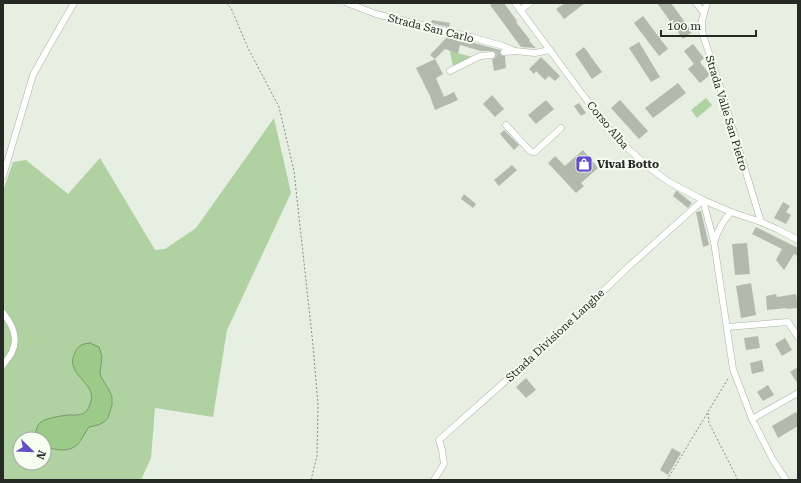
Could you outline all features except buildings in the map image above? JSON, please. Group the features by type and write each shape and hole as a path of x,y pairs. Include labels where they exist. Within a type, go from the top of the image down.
{"street":[{"path":"3,176 34,75 74,3"},
{"name":"Strada San Carlo","path":"347,3 376,14 471,37 515,51"},
{"name":"Corso Alba","path":"515,3 597,114 616,138 634,155 669,182 703,200 778,229 798,240"},
{"path":"520,10 530,3"},
{"path":"696,3 704,12"},
{"name":"Strada Valle San Pietro","path":"707,3 702,20 702,32 761,222"},
{"name":"Strada San Carlo","path":"504,52 515,51 535,53 550,50"},
{"name":"Strada San Carlo","path":"450,71 480,56 492,55"},
{"path":"506,125 530,151 533,152 535,152 561,128"},
{"path":"703,200 714,242 733,369 752,419 773,460 786,480"},
{"name":"Strada Divisione Langhe","path":"434,480 444,464 439,440 564,329 626,269 703,200"},
{"path":"714,242 722,222 731,212"},
{"path":"3,313 12,325 14,340 12,352 3,365"},
{"path":"727,326 788,322 798,337"},
{"path":"752,419 798,393"}],"path":[{"path":"226,3 231,8 248,48 279,106 294,171 318,405 317,456 311,480"},
{"path":"667,480 733,369"},
{"path":"708,412 709,423 738,480"}],"shaded area":[{"path":"450,51 472,57 453,67"},
{"path":"706,98 712,105 697,118 691,110"},
{"path":"274,118 291,193 227,330 213,417 155,408 151,458 141,480 3,480 3,191 13,162 26,160 68,194 100,158 155,250 165,249 196,228"},
{"path":"90,343 99,347 102,357 100,372 101,377 112,397 112,405 108,418 98,425 89,427 79,443 73,448 65,450 52,449 52,431 36,431 41,422 57,417 83,414 88,410 91,401 89,389 77,374 73,362 76,349 82,345"}],"tunnel":[{"path":"492,55 504,52"}],"place":[{"name":"Vivai Botto","path":"584,164"}]}
